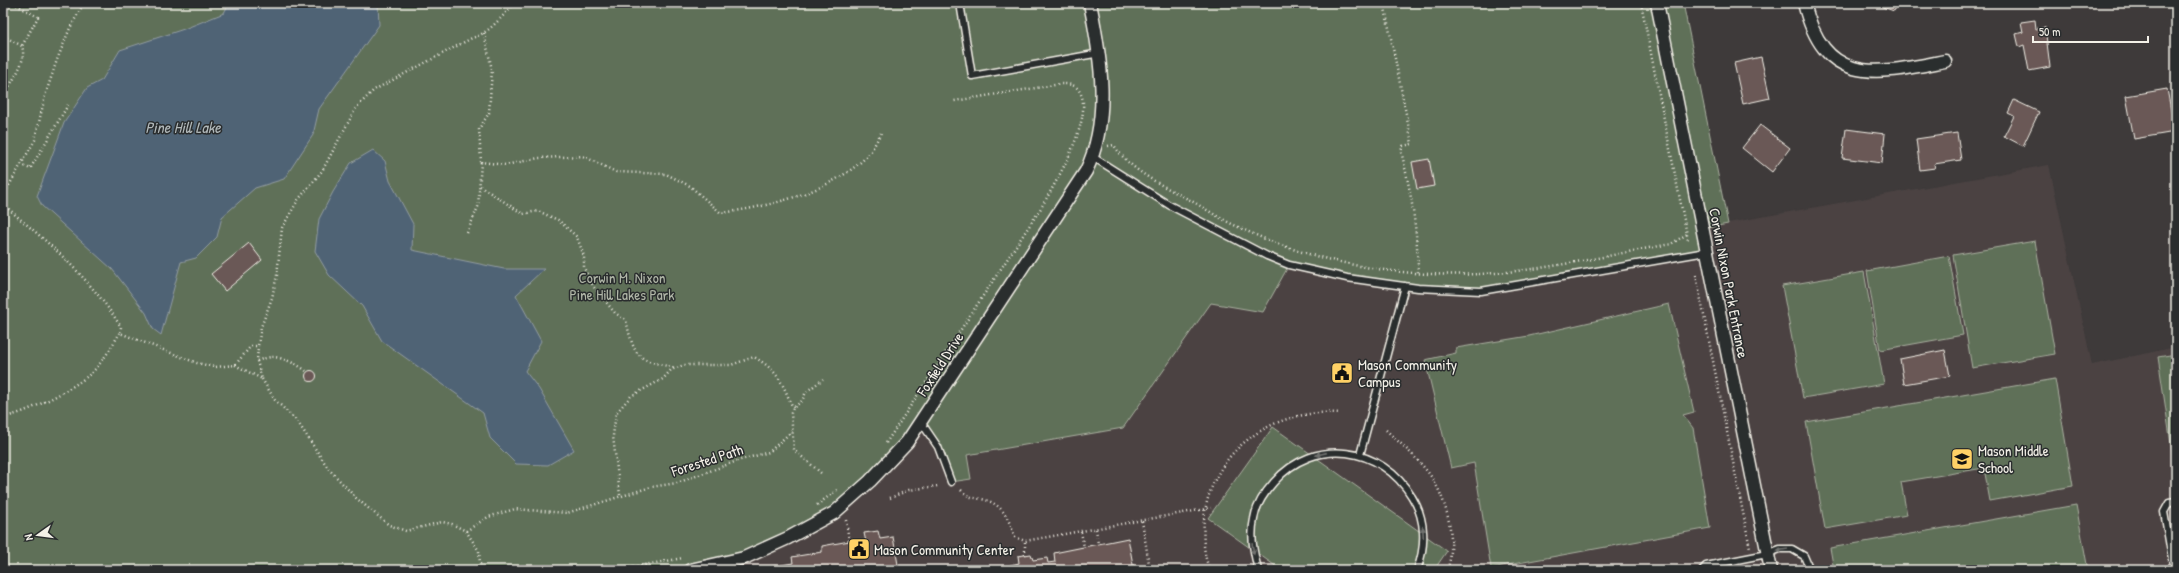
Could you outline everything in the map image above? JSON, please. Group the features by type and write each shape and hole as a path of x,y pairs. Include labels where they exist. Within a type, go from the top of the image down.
{"street":[{"path":"1090,3 1100,54"},
{"name":"Corwin Nixon Park Entrance","path":"1657,3 1770,570"},
{"path":"1804,3 1812,29 1824,49 1833,57 1853,68 1876,72 1945,61"},
{"name":"Foxfield Drive","path":"690,570 744,558 788,538 834,513 870,481 907,442 1086,172 1093,157 1098,133 1102,73 1100,54"}],"lane":[{"path":"960,3 972,76 1100,54"},
{"path":"1093,157 1169,205 1267,256 1289,265 1347,278 1405,286 1481,291 1706,252"},
{"path":"1360,455 1405,286"},
{"path":"920,422 938,447 951,482"},
{"path":"1258,570 1252,546 1254,519 1264,493 1282,472 1306,458 1332,452 1360,455 1384,466 1404,483 1417,506 1424,531 1422,558 1417,570"},
{"path":"2174,570 2164,512 2170,503 2176,502"},
{"path":"1702,570 1706,566 1780,550 1792,549 1804,556 1810,570"}],"path":[{"path":"3,92 6,92 24,60 22,46 38,17 13,3"},
{"path":"3,196 35,140 45,96 57,60 70,28 84,3"},
{"path":"476,570 480,564 479,551 466,531 442,522 406,531 388,525 356,498 328,468 297,421 275,400 262,379 257,361 258,346 261,327 272,298 277,275 282,228 298,200 322,170 356,108 374,90 484,33 512,4 515,3"},
{"path":"1384,3 1412,144 1403,146 1401,151 1407,176 1416,236 1418,279"},
{"path":"1641,3 1688,240"},
{"path":"467,233 478,207 481,162 479,129 489,113 492,70 484,33"},
{"path":"3,36 22,46"},
{"path":"886,444 1041,208 1063,170 1075,145 1082,112 1082,99 1078,89 1071,84 1061,84 954,101"},
{"path":"21,164 30,169 68,105"},
{"path":"481,162 506,165 539,158 583,156 616,172 666,174 690,186 721,213 748,210 797,196 827,183 850,171 869,154 881,134"},
{"path":"1075,145 1079,146"},
{"path":"1109,146 1114,145 1127,161 1152,178 1233,225 1273,242 1348,264 1418,273 1480,274 1527,269 1671,244 1687,234"},
{"path":"480,186 523,214 538,212 558,220 577,237 584,256 584,268 593,286 615,312 626,320 631,340 639,356 644,360 676,368"},
{"path":"3,204 18,220 39,235 77,269 113,313 121,327 120,333 108,352 89,375 34,408 12,416 3,416"},
{"path":"1696,275 1750,546"},
{"path":"120,333 197,363 216,367 235,365 262,379"},
{"path":"235,365 251,346 258,346"},
{"path":"257,361 271,356 278,357 306,371"},
{"path":"620,495 614,436 616,413 631,396 663,379 676,368 684,365 731,365 754,357 769,366 782,382 793,408 792,431 794,450 821,473"},
{"path":"793,408 802,401 806,392 823,379"},
{"path":"1210,570 1207,564 1203,531 1205,508 1215,479 1235,451 1260,430 1290,417 1323,412 1340,413"},
{"path":"1386,430 1428,472 1444,504 1451,530 1450,562 1447,570"},
{"name":"Forested Path","path":"466,531 488,517 515,509 567,513 620,495 651,487 677,483 737,461 769,452 792,431"},
{"path":"814,507 843,486"},
{"path":"890,498 909,490 938,486"},
{"path":"961,490 968,497 995,503 1004,511 1015,537 1026,541 1211,508"},
{"path":"846,520 849,541"},
{"path":"1142,520 1150,570"},
{"path":"1096,528 1098,544"},
{"path":"1081,532 1084,547"},
{"path":"1025,555 1026,541"},
{"path":"617,570 688,557"}],"shaded area":[{"path":"2049,165 2092,365 2176,347 2176,570 690,570 1086,172 1701,228"}],"green space":[{"name":"Corwin M. Nixon Pine Hill Lakes Park","path":"3,3 1683,3 1728,224 1702,229 1706,252 1481,291 1418,288 1289,265 1263,312 1211,303 1123,428 967,455 971,479 951,482 938,447 921,422 870,481 788,538 690,570 3,570"},
{"path":"2035,241 2055,354 1972,368 1953,255"},
{"path":"1949,256 1963,335 1880,350 1867,271"},
{"path":"1864,272 1884,384 1803,398 1782,286"},
{"path":"1669,304 1694,412 1683,415 1693,428 1710,528 1491,568 1474,463 1451,468 1425,360 1456,353 1456,348 1529,336"},
{"path":"2176,354 2176,464 2174,464 2158,357"},
{"path":"2055,379 2073,486 1990,501 1984,468 1901,482 1907,515 1825,529 1806,422"},
{"path":"1273,427 1447,551 1434,570 1281,570 1208,518"},
{"path":"2076,505 2088,570 1834,570 1830,548"}],"water":[{"name":"Pine Hill Lake","path":"229,3 378,3 379,25 319,109 313,135 284,179 255,188 222,217 217,237 196,258 181,262 161,335 153,329 146,313 112,269 42,206 37,196 64,123 87,88 102,80 120,50 184,29 224,13"},
{"path":"373,150 385,161 390,181 413,224 412,250 504,269 544,269 516,295 541,341 525,371 539,389 574,450 548,465 516,464 490,438 483,413 382,341 362,306 329,275 315,251 319,219 333,192 351,163"}],"building":[{"path":"1871,3 1899,3 1894,11"},
{"path":"2035,20 2036,29 2045,27 2050,67 2029,71 2024,45 2019,47 2016,34 2023,32 2021,22"},
{"path":"1761,57 1770,98 1743,104 1734,63"},
{"path":"2167,89 2175,132 2134,139 2126,96"},
{"path":"2014,100 2039,112 2023,146 2004,136 2014,116 2008,113"},
{"path":"1760,125 1790,148 1772,172 1742,148"},
{"path":"1846,129 1885,134 1882,163 1842,158"},
{"path":"1957,133 1961,160 1934,164 1935,168 1920,170 1916,139"},
{"path":"1429,159 1434,186 1417,189 1412,162"},
{"path":"249,243 262,260 225,291 211,274"},
{"path":"1945,350 1950,376 1904,384 1900,359"},
{"path":"311,370 315,372 317,376 315,380 311,382 307,380 305,376 307,372"},
{"name":"Mason Community Center","path":"878,531 880,539 893,537 899,570 764,570 763,568 793,563 792,557 822,552 822,546 855,540 855,544 866,542 864,533"},
{"name":"Mason Community Center","path":"1128,538 1134,570 1008,570 1007,566 1019,563 1018,556 1031,554 1033,560 1047,558 1048,563 1055,562 1054,553"}],"place":[{"name":"Mason Community Campus","path":"1342,373"},
{"name":"Mason Middle School","path":"1962,459"},
{"name":"Mason Community Center","path":"859,549"}]}
